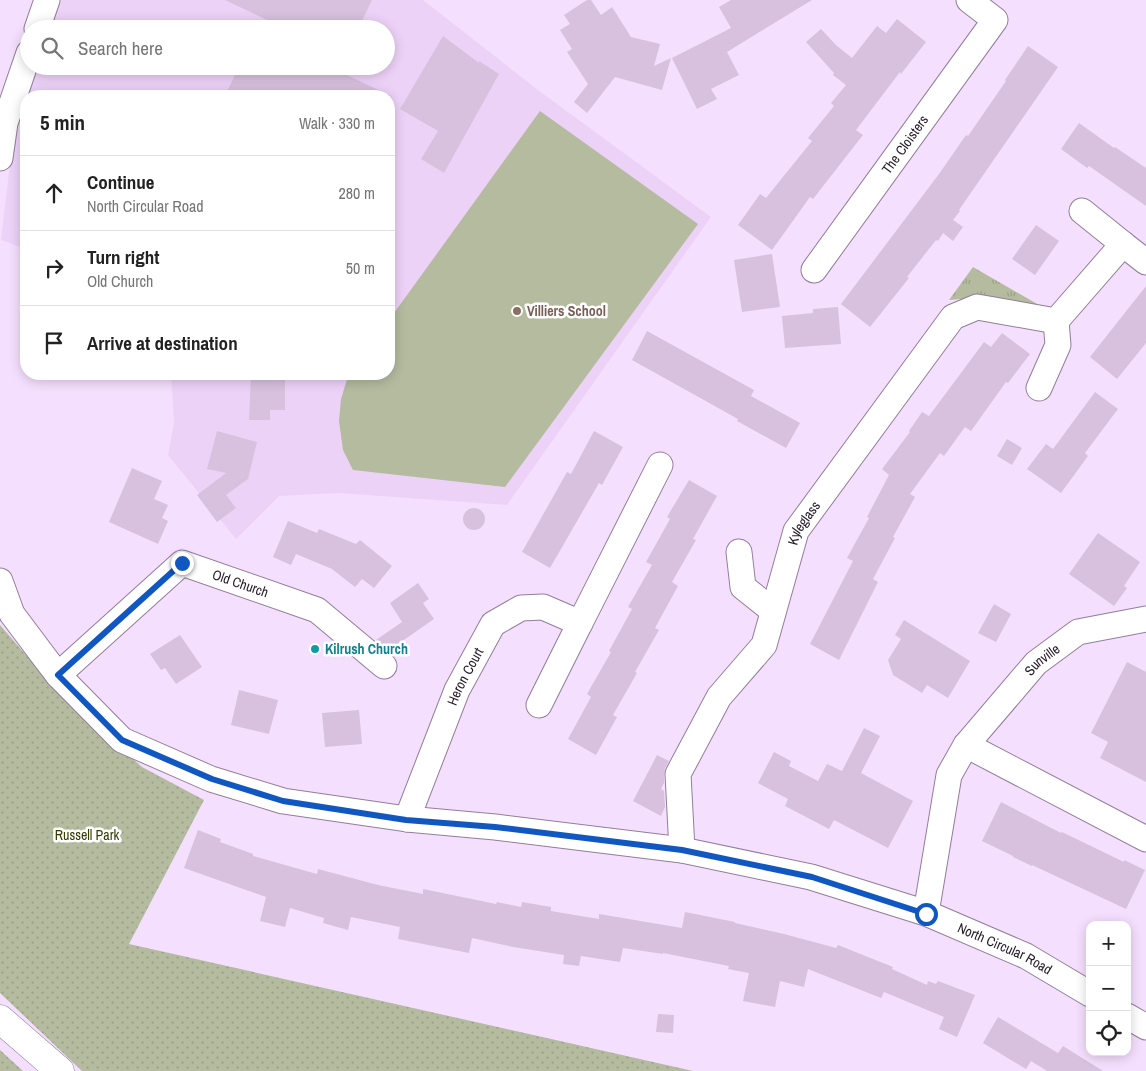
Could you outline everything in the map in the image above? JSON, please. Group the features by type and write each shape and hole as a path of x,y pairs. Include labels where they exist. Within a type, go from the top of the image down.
{"main road":[{"path":"0,1019 60,1071"}],"street":[{"path":"40,20 47,0"},
{"name":"The Cloisters","path":"814,270 996,20 969,0"},
{"path":"0,158 5,123 21,75"},
{"path":"1082,210 1146,262"},
{"path":"1039,388 1058,346 1056,321 1123,244"},
{"name":"Kyleglass","path":"682,850 678,774 719,697 764,645 796,531 953,317 977,307 1056,321"},
{"path":"539,705 660,465"},
{"path":"739,552 743,587 773,612"},
{"name":"Old Church","path":"58,675 182,563 318,610 384,666"},
{"name":"North Circular Road","path":"0,580 12,614 58,675 122,740 212,779 283,801 406,820 495,827 682,850 812,877 926,914 1026,956 1086,992"},
{"name":"Heron Court","path":"406,820 457,690 493,624 521,608 543,607 580,623"},
{"name":"Sunville","path":"926,914 949,775 966,744 1036,663 1078,632 1146,619"},
{"path":"966,744 1146,839"},
{"path":"1131,1018 1146,1027"}],"shaded area":[{"name":"Villiers School","path":"61,0 423,0 538,90 711,217 507,505 338,493 279,496 236,539 168,455 174,423 171,380 395,380 395,90 27,90 32,75 395,75 395,20 53,20"},
{"name":"Villiers School","path":"20,107 20,247 1,240 15,120"}],"green space":[{"path":"540,111 698,224 505,487 353,470 343,450 339,421 341,399 347,380 395,380 395,312"},
{"path":"973,267 1039,305 989,297 949,300"},
{"name":"Russell Park","path":"0,625 57,691 142,767 204,800 129,944 693,1071 82,1071 0,993"},
{"path":"0,1050 23,1071 0,1071"}],"building":[{"path":"225,0 372,0 362,20 267,20"},
{"path":"587,0 591,0 601,15 612,7 631,37 660,44 654,66 671,58 662,90 615,77 587,113 574,102 588,84 567,52 572,49 560,30 570,24 564,15"},
{"path":"731,0 812,0 727,52 739,75 711,89 717,99 697,109 672,58 731,28 719,7"},
{"path":"897,19 926,42 901,74 900,72 856,130 863,135 813,199 810,197 772,250 738,225 760,194 766,198 812,141 808,138 834,106 831,103 846,85 833,75 834,73 806,42 821,29 852,58 877,26 886,33"},
{"path":"443,36 479,63 479,61 499,74 444,173 421,159 438,131 400,109"},
{"path":"1028,46 1058,67 959,210 953,220 963,227 953,241 943,233 938,241 936,240 870,327 841,304 966,135 968,136"},
{"path":"235,75 347,75 378,90 228,90"},
{"path":"1079,123 1146,168 1146,206 1061,149"},
{"path":"1036,225 1059,241 1035,275 1012,259"},
{"path":"772,254 780,307 742,312 734,260"},
{"path":"1146,286 1146,343 1117,379 1090,357"},
{"path":"838,307 841,344 785,348 782,316 813,313 813,309"},
{"path":"647,331 754,390 751,396 800,423 786,448 632,360"},
{"path":"1002,333 1030,354 1008,383 1006,382 971,431 965,427 944,456 940,453 910,494 915,497 873,579 878,582 839,660 810,644 853,561 847,558 869,518 867,517 889,475 882,469 910,432 922,412 929,416 984,342 991,347"},
{"path":"251,380 285,380 285,410 270,410 270,420 249,420"},
{"path":"1095,392 1118,409 1085,453 1088,456 1061,493 1027,469 1046,444 1053,449"},
{"path":"217,431 257,442 248,479 226,495 236,508 217,522 197,495 226,473 207,469"},
{"path":"594,431 623,447 602,485 599,483 550,568 522,552 567,472 571,474"},
{"path":"1007,439 1022,448 1012,465 997,456"},
{"path":"132,468 162,481 154,499 168,505 162,518 168,521 158,544 109,522"},
{"path":"689,480 717,496 693,539 696,540 672,582 678,586 655,628 659,630 613,715 617,717 596,755 568,739 591,697 587,694 611,652 609,651 632,609 628,607 652,565 646,562 670,519 667,517"},
{"path":"474,508 482,511 485,519 482,527 474,530 466,527 463,519 466,511"},
{"path":"288,521 317,533 319,529 356,544 360,540 392,566 374,588 362,579 355,587 332,569 296,554 291,565 273,557"},
{"path":"1098,533 1140,562 1124,586 1127,588 1114,606 1069,574"},
{"path":"418,583 429,599 423,603 434,619 388,651 376,640 402,622 390,603"},
{"path":"994,604 1011,614 996,642 978,633"},
{"path":"904,620 970,661 948,698 927,685 922,693 893,675 888,660 901,639 895,635"},
{"path":"180,635 202,667 176,684 165,668 161,670 150,654"},
{"path":"1127,662 1146,672 1146,782 1100,758 1108,742 1091,733"},
{"path":"239,690 278,700 269,734 231,725"},
{"path":"359,710 362,744 325,747 322,713"},
{"path":"864,728 880,736 861,773 913,801 888,848 834,820 829,829 785,806 788,799 758,783 774,752 791,761 789,766 818,781 827,764 842,771"},
{"path":"657,755 669,761 665,768 664,783 661,789 664,791 665,807 661,816 633,801"},
{"path":"1001,802 1061,833 1145,870 1126,909 982,841"},
{"path":"198,830 221,839 220,842 253,854 253,856 317,874 318,869 378,885 423,894 423,889 496,904 497,902 521,907 522,902 551,907 551,911 599,919 599,914 682,928 685,912 735,922 836,948 838,945 893,967 892,969 927,985 928,981 936,984 938,981 975,995 957,1037 939,1029 944,1017 884,992 881,998 808,969 804,987 780,981 775,1007 743,1001 749,973 728,969 729,966 663,953 623,948 620,962 581,956 579,966 563,964 564,955 472,938 469,953 398,939 400,927 351,917 348,930 323,923 324,918 290,908 285,927 260,921 266,897 184,868"},
{"path":"658,1014 674,1015 673,1033 656,1032"},
{"path":"998,1017 1058,1053 1063,1046 1103,1071 1047,1071 1031,1061 1026,1069 983,1043"}],"place":[{"name":"Villiers School","path":"517,311"},
{"name":"Kilrush Church","path":"315,649"}],"route":[{"path":"182,563 58,675 122,740 212,779 283,801 406,820 495,827 682,850 812,877 926,914"}]}
